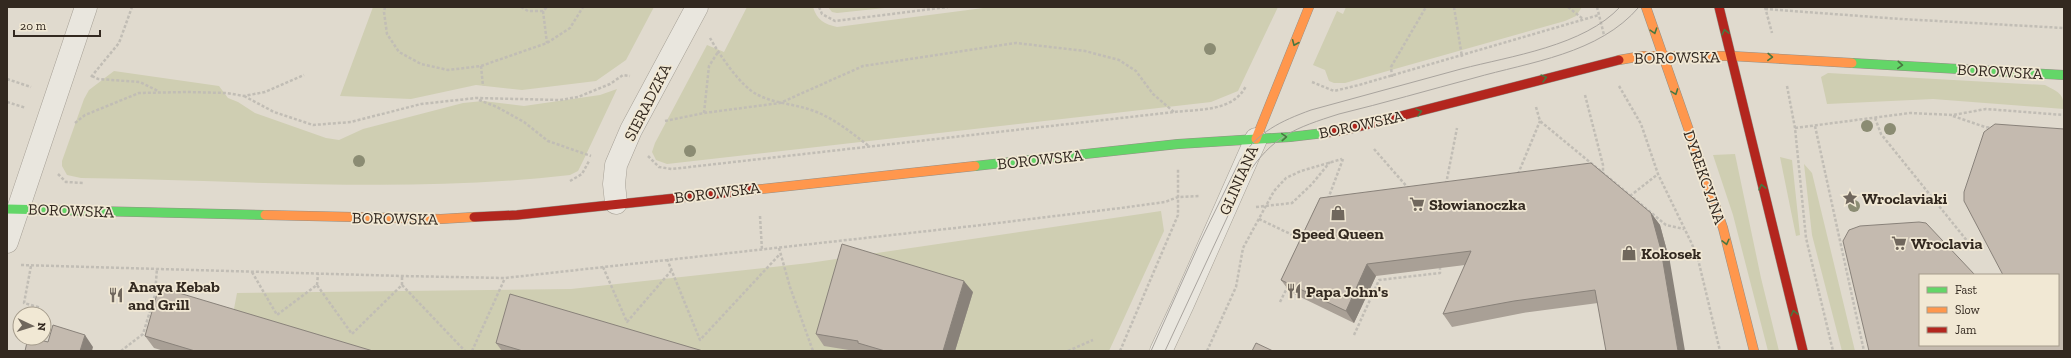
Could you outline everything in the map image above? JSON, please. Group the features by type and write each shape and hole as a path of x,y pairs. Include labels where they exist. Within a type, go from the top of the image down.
{"street":[{"path":"7,242 12,209 86,7"},
{"name":"SIERADZKA","path":"616,203 614,184 616,165 631,130 697,7"},
{"name":"GLINIANA","path":"1161,351 1256,139 1309,7"},
{"name":"DYREKCYJNA","path":"1646,7 1723,228 1754,351"},
{"path":"1719,7 1803,351"},
{"name":"BOROWSKA","path":"12,209 441,219 517,214 1178,144 1256,139 1346,130 1611,61 1662,55 1731,56 2064,75"}],"path":[{"path":"88,81 119,43 132,7"},
{"path":"385,7 384,12 387,34 398,52 421,64 448,70 481,66 547,44 570,28 583,7"},
{"path":"521,7 528,11 543,11 547,7"},
{"path":"819,7 822,14 835,22 928,8 948,7"},
{"path":"1392,77 1391,67 1426,7"},
{"path":"1454,7 1462,56"},
{"path":"1568,7 1584,19"},
{"path":"1312,82 1334,91 1392,77 1599,15 1596,7"},
{"path":"1765,7 1765,9 1789,11 2064,28"},
{"path":"543,11 547,44"},
{"path":"687,26 709,37 718,52 736,75 757,95 780,103 813,111 835,120 871,147"},
{"path":"659,122 704,113 780,103 863,66 1016,43 1085,51 1119,60 1136,71 1153,94 1174,112"},
{"path":"704,113 709,66 718,52"},
{"path":"481,66 483,86"},
{"path":"244,96 265,92 304,75"},
{"path":"69,123 74,124 85,115 139,93 227,93 244,96 274,112 313,125 351,122 421,104 476,98 560,100 578,97 610,84 623,75 630,76"},
{"path":"92,76 98,79 140,82 159,92"},
{"path":"7,79 35,88"},
{"path":"646,154 649,159 659,167 672,169 1185,111 1215,107 1230,103 1242,94 1248,84"},
{"path":"1618,86 1641,124 1658,174 1698,259 1720,351"},
{"path":"1789,93 1795,128 1806,238 1833,351"},
{"path":"1585,94 1603,164 1603,172"},
{"path":"476,98 497,107 524,122 548,141 598,159"},
{"path":"7,102 28,109"},
{"path":"1536,107 1540,121 1630,196 1666,225 1684,229"},
{"path":"1795,128 1910,113 1953,115 1986,109 2064,115"},
{"path":"1184,116 1185,111"},
{"path":"1953,115 1985,127 1993,128"},
{"path":"1875,118 1881,134 1972,247"},
{"path":"1517,176 1540,121"},
{"path":"1446,185 1457,126"},
{"path":"1815,126 1864,351"},
{"path":"1374,149 1410,190"},
{"path":"565,182 573,181 582,174 592,156"},
{"path":"1327,201 1343,158"},
{"path":"1207,351 1236,287 1243,248 1259,219 1266,206 1274,191 1286,178 1301,171 1330,162 1307,189 1292,203 1266,206 1256,207"},
{"path":"1120,351 1178,215 1178,169"},
{"path":"56,172 66,182 86,184"},
{"path":"1595,173 1603,172"},
{"path":"1630,196 1658,174"},
{"path":"16,265 505,278 1121,208 1165,202 1178,197 1199,196"},
{"path":"760,213 762,250"},
{"path":"1259,219 1308,242"},
{"path":"779,248 813,351"},
{"path":"667,259 700,340 780,254"},
{"path":"1354,335 1379,280 1440,273 1439,262"},
{"path":"31,266 24,303 34,306"},
{"path":"603,267 627,322 671,271"},
{"path":"121,351 143,334 155,295 158,268"},
{"path":"252,272 277,315 317,285"},
{"path":"318,274 317,285 352,334 402,285"},
{"path":"402,276 402,285 465,351"},
{"path":"472,351 505,278"},
{"path":"1280,302 1290,282"},
{"path":"1068,351 1093,340"}],"green space":[{"path":"373,7 654,7 626,60 596,81 522,90 476,85 411,99 340,96"},
{"path":"747,7 813,7 822,21 837,27 991,7 1278,7 1238,91 1211,102 667,164 656,160 652,152 655,143 707,45 724,52"},
{"path":"828,7 894,7 837,13 832,12"},
{"path":"1346,7 1582,7 1576,16 1565,21 1345,83 1334,83 1329,81 1325,70 1313,65 1337,11 1343,14"},
{"path":"114,71 219,86 228,98 238,102 255,113 326,138 339,140 363,129 463,103 483,101 524,106 600,95 617,89 578,171 570,175 509,181 387,185 81,178 67,175 62,166 62,161 84,99 89,90"},
{"path":"1828,73 2045,85 2053,89 2061,96 2063,99 2064,109 1933,99 1827,104 1821,77"},
{"path":"1735,154 1761,278 1779,351 1768,351 1733,215 1713,155"},
{"path":"1780,157 1792,160 1800,235 1796,236"},
{"path":"1804,164 1812,173 1855,351 1842,351 1812,235"},
{"path":"1161,211 1164,231 1109,351 226,351 237,293 571,289 809,263"}],"building":[{"name":"Wroclavia","path":"1995,124 2064,129 2064,351 1869,351 1843,241 1849,230 1860,226 1919,222 1926,223 1974,274 1919,274 1919,346 2059,346 2059,274 2002,274 1964,201 1964,192 1984,132"},
{"path":"1591,163 1651,213 1661,250 1678,351 1606,351 1595,290 1514,301 1443,314 1471,251 1367,264 1346,311 1281,280 1320,198"},
{"path":"842,244 964,281 943,351 885,351 858,343 858,341 816,334"},
{"path":"159,287 373,351 195,351 145,336"},
{"path":"510,294 703,351 523,351 496,343"},
{"path":"53,325 85,335 80,351 25,351 26,346 52,346"},
{"path":"1256,343 1273,351 1252,351"}],"tram line":[{"path":"1151,351 1200,242 1240,160 1254,142 1262,135 1280,123 1311,110 1461,69 1546,48 1587,31 1605,20 1620,7"},
{"path":"1165,351 1246,177 1265,152 1286,135 1297,129 1339,114 1562,54 1584,46 1604,36 1623,23 1639,7"}],"traffic: fast":[{"path":"1852,63 2064,75"},
{"path":"975,166 1178,144 1290,137 1324,133"},
{"path":"7,209 265,215"}],"traffic: slow":[{"path":"1256,139 1309,7"},
{"path":"1646,7 1723,228 1754,351"},
{"path":"1619,60 1642,56 1731,56 1852,63"},
{"path":"752,190 975,166"},
{"path":"265,215 441,219 474,217"}],"traffic: jam":[{"path":"1719,7 1803,351"},
{"path":"1324,133 1346,130 1619,60"},
{"path":"474,217 517,215 752,190"}],"place":[{"name":"Wroclaviaki","path":"1850,198"},
{"name":"Słowianoczka","path":"1417,204"},
{"name":"Speed Queen","path":"1338,213"},
{"name":"Wroclavia","path":"1899,243"},
{"name":"Kokosek","path":"1629,253"},
{"name":"Papa John's","path":"1294,291"},
{"name":"Anaya Kebab and Grill","path":"116,295"}]}
